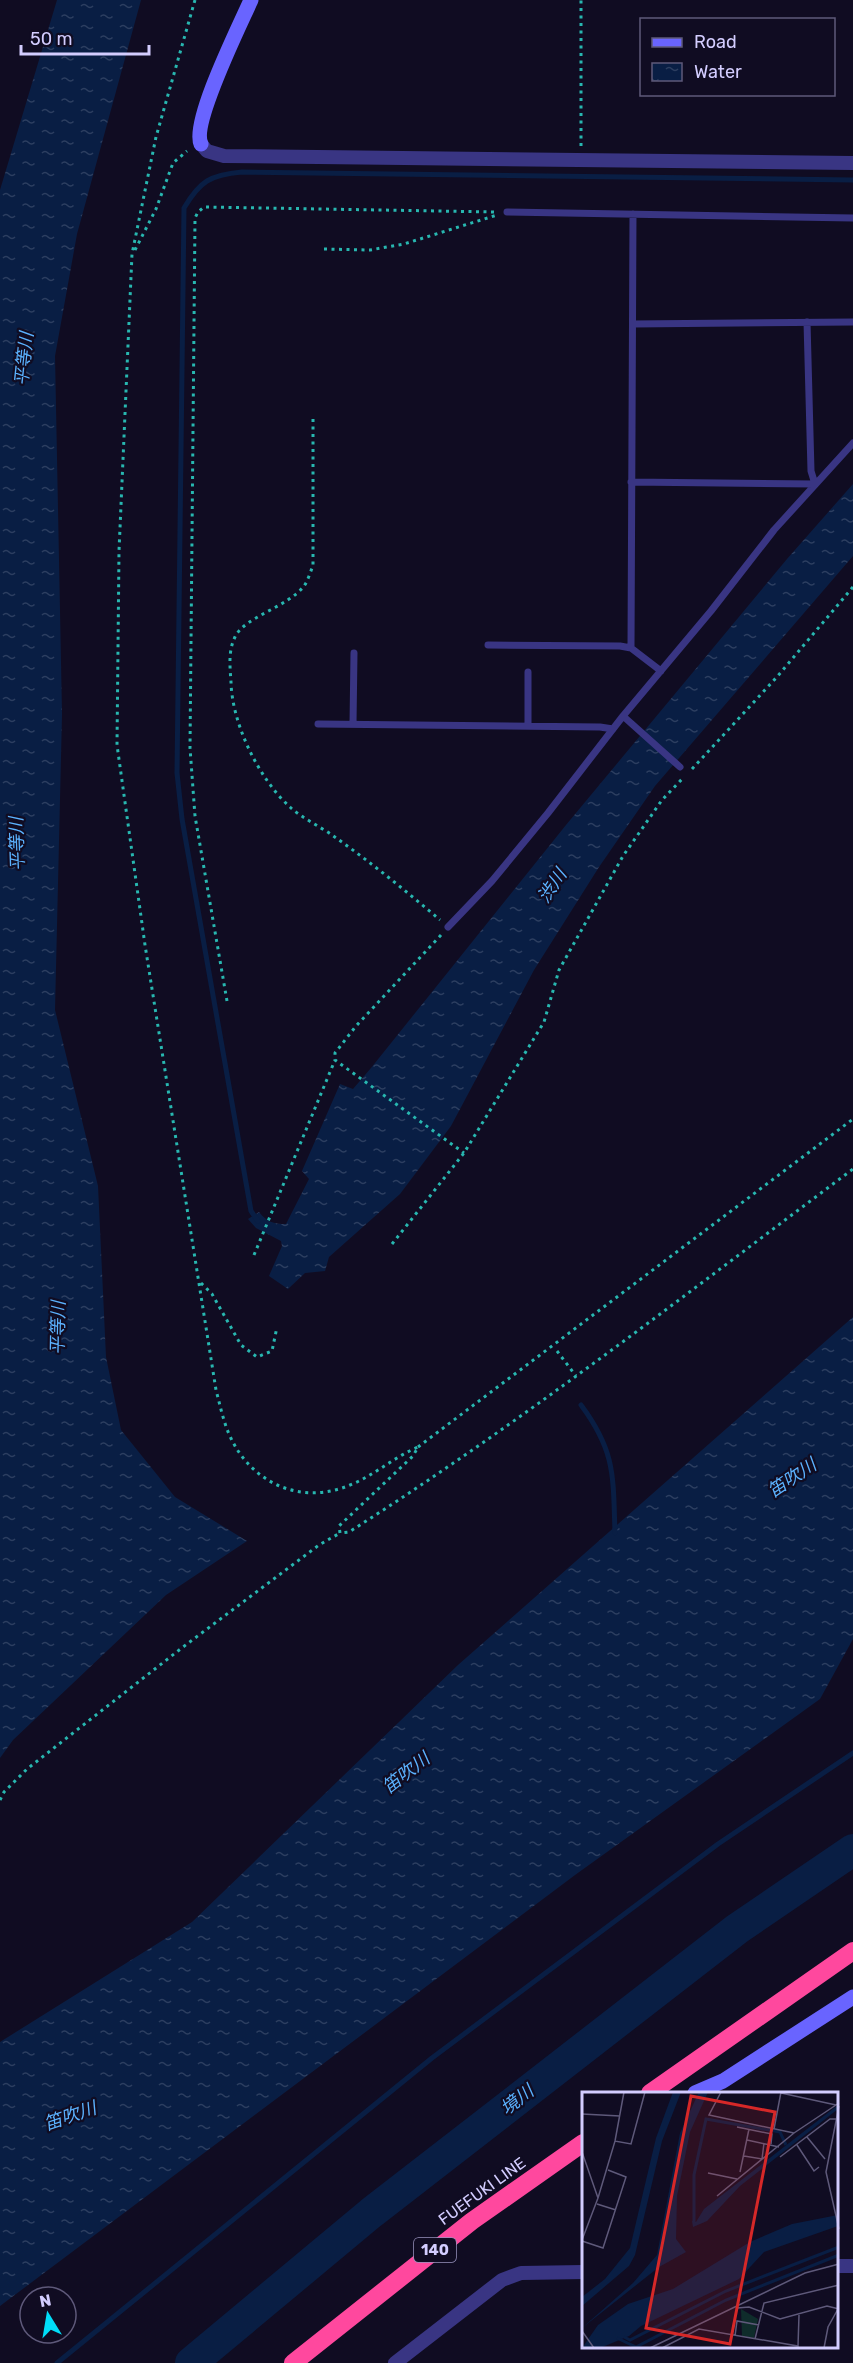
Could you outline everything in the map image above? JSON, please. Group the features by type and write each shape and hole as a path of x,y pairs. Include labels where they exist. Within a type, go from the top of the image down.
{"highway":[{"path":"659,2090 853,1951"},
{"name":"FUEFUKI LINE","path":"293,2363 472,2221 582,2144"}],"street":[{"path":"251,0 202,114 198,138 201,144 207,151 224,156 853,163"},
{"path":"697,2092 723,2081 853,1996"},
{"path":"394,2363 502,2280 521,2273 582,2272"}],"lane":[{"path":"507,212 853,218"},
{"path":"630,648 633,214"},
{"path":"633,324 853,321"},
{"path":"807,322 811,471 815,484"},
{"path":"448,927 499,872 774,530 853,443"},
{"path":"631,482 815,484"},
{"path":"488,645 630,648 661,671"},
{"path":"353,724 354,653"},
{"path":"528,672 528,726"},
{"path":"623,716 680,767"},
{"path":"318,723 614,729"}],"path":[{"path":"195,0 156,137 132,254 119,551 117,745 147,956 216,1390 230,1436 245,1460 261,1476 276,1486 294,1492 330,1492 374,1474 418,1447 853,1119"},
{"path":"580,160 581,0"},
{"path":"132,254 156,209 174,163 186,151 201,144"},
{"path":"227,1001 195,816 190,748 195,218 204,207 507,212"},
{"path":"324,249 370,249 404,244 507,212"},
{"path":"254,1255 335,1060 335,1053 356,1026 448,927 350,848 291,807 270,783 240,735 231,697 230,652 235,637 242,627 281,605 304,586 313,566 313,419"},
{"path":"392,1244 464,1154 544,1022 559,969 622,856 662,800 776,678 853,586"},
{"path":"335,1060 464,1154"},
{"path":"0,1800 4,1792 27,1769 183,1647 319,1545 340,1533 349,1532 432,1479 576,1377 853,1169"},
{"path":"199,1282 212,1294 241,1345 257,1358 272,1351 277,1327"},
{"path":"557,1351 576,1377"},
{"path":"340,1533 339,1526 413,1456 418,1447"}],"water":[{"name":"平等川","path":"57,0 141,0 77,234 55,356 62,714 55,1010 98,1186 106,1357 121,1430 175,1497 247,1541 166,1595 13,1740 0,1758 0,190"},
{"name":"渋川","path":"853,484 853,556 655,786 599,867 534,970 451,1126 400,1194 329,1257 325,1271 305,1273 288,1289 269,1276 282,1246 281,1241 256,1228 248,1219 259,1212 271,1222 286,1224 309,1179 302,1171 340,1084 353,1089 371,1068 566,825 787,559"},
{"name":"笛吹川","path":"853,1317 853,1639 820,1699 575,1875 28,2285 18,2285 18,2293 0,2306 0,2042 192,1922 458,1665"}],"waterway":[{"path":"258,1221 251,1211 182,819 177,773 184,208 195,191 207,181 222,175 242,172 853,180"},
{"path":"581,1405 607,1451 613,1480 615,1533"},
{"path":"57,2363 432,2058 718,1844 853,1753"},
{"name":"境川","path":"191,2363 371,2213 737,1929 853,1850"}]}
